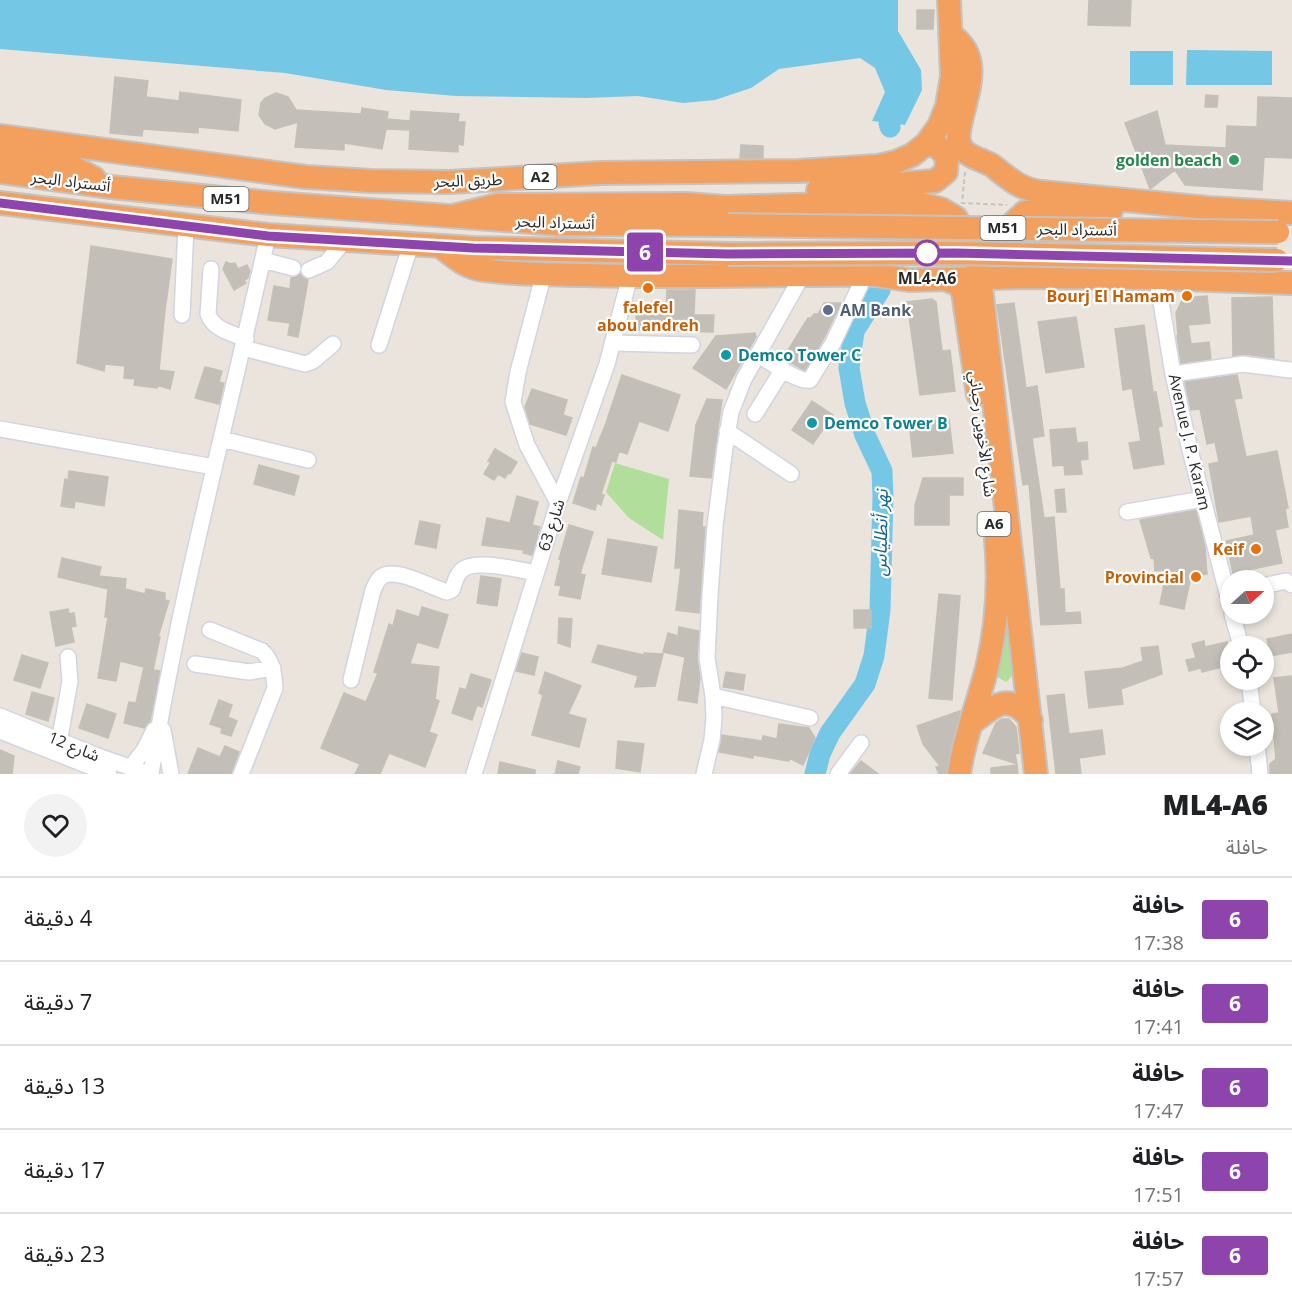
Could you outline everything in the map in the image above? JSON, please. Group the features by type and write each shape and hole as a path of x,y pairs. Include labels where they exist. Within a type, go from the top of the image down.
{"highway":[{"name":"طريق البحر","path":"0,136 306,177 371,181 450,182 600,173 799,171 878,166 912,155 926,144 939,126 947,106 952,76 949,0"},
{"path":"950,34 962,45 971,67 958,135 960,145 965,152 988,163 1016,184 1032,191 1208,208 1292,213"},
{"path":"727,216 778,194 803,190 935,181 946,172 947,158 939,147 926,144"},
{"path":"0,153 71,166 111,187"},
{"name":"أتستراد البحر","path":"0,172 111,187 273,203 558,224 727,216 1285,232"},
{"path":"440,246 462,263 484,270 630,276 870,275 934,271 944,266 951,257 953,245 943,224 937,217 927,212 861,203 727,216 603,179 600,173"},
{"name":"أتستراد البحر","path":"0,203 268,236 440,246 728,254 945,253 1287,265"},
{"name":"شارع الأخوين رحباني","path":"861,203 921,204 941,209 956,218 963,228 976,259 1037,772"},
{"path":"453,216 498,205 687,204"},
{"path":"1027,278 1012,264 1005,245 1006,235 1011,225 1025,212 1208,208"},
{"path":"1265,283 1287,265"},
{"path":"870,275 909,280 1157,278 1292,284"},
{"name":"شارع الأخوين رحباني","path":"947,280 961,287 965,302 996,543 998,592 987,667 959,774"},
{"path":"987,667 988,678 991,682 997,688 1005,689 1014,685 1024,662"},
{"path":"972,723 989,709 1008,703 1018,706 1031,720"}],"street":[{"path":"1208,208 1292,204"},
{"path":"182,315 186,226"},
{"path":"150,774 191,567 268,236"},
{"path":"309,270 327,262 345,240"},
{"path":"379,345 411,244"},
{"path":"263,260 293,268"},
{"path":"211,269 208,314 217,327 244,343 304,364 313,361 333,344"},
{"path":"544,273 518,372 513,402 527,446 558,503"},
{"path":"704,774 712,740 713,696 707,658 710,595 727,431 734,401 803,274"},
{"path":"758,355 804,381 810,380 870,275"},
{"name":"شارع 63","path":"474,774 558,503 612,344 630,276"},
{"name":"Avenue J. P. Karam","path":"1157,278 1173,374 1189,446 1222,570"},
{"path":"612,344 692,345"},
{"path":"1173,374 1243,364 1290,370"},
{"path":"755,414 783,369"},
{"path":"0,429 214,467"},
{"path":"727,431 791,474"},
{"path":"221,439 308,460"},
{"path":"1127,512 1203,499"},
{"path":"351,680 373,590 378,579 386,575 399,574 447,592 452,590 460,571 468,566 478,564 536,573"},
{"path":"1274,584 1286,581 1292,585"},
{"path":"210,630 262,651 273,668 275,688 241,774"},
{"path":"58,747 70,681 68,657"},
{"path":"195,664 249,672 273,668"},
{"path":"713,696 810,718"},
{"name":"شارع 12","path":"0,716 109,774"},
{"path":"130,767 144,750 162,718"},
{"path":"162,718 171,774"},
{"name":"شارع 12","path":"0,732 58,747"},
{"path":"838,774 861,743"},
{"path":"1258,756 1260,774"},
{"name":"شارع 12","path":"93,766 130,767 150,774"}],"path":[{"path":"966,168 962,203 986,204"}],"green space":[{"path":"615,463 669,479 663,540 629,518 606,492"},
{"path":"1000,553 1013,670 1012,676 1006,682 996,676"}],"water":[{"path":"0,0 898,0 898,31 921,70 922,90 905,125 872,121 885,92 875,68 860,58 779,69 751,88 715,100 683,103 638,96 586,98 456,96 386,90 285,73 0,49"},
{"path":"1187,50 1272,51 1272,85 1186,85"},
{"path":"1130,51 1173,51 1173,85 1130,85"}],"building":[{"path":"1089,0 1131,0 1130,26 1088,25"},
{"path":"917,10 934,10 933,29 917,29"},
{"path":"115,77 148,81 146,97 179,101 180,92 241,100 238,131 198,127 198,133 143,129 142,136 110,133"},
{"path":"276,93 288,97 296,110 361,114 362,108 388,112 387,119 410,121 411,111 459,114 458,122 465,122 463,145 458,144 458,152 409,149 410,130 386,129 382,149 344,143 344,150 295,147 298,122 275,129 265,124 259,115 261,103 265,98"},
{"path":"1206,95 1218,96 1217,107 1205,107"},
{"path":"1258,97 1292,98 1292,158 1264,157 1262,190 1185,185 1175,170 1150,189 1125,123 1157,111 1165,145 1226,148 1227,126 1257,127"},
{"path":"741,145 763,146 763,158 740,158"},
{"path":"91,246 172,259 159,370 174,372 170,389 157,385 157,388 134,385 135,379 124,378 125,366 105,364 104,371 77,363"},
{"path":"226,262 235,263 238,269 247,265 250,271 248,278 244,280 246,283 234,290 223,269"},
{"path":"300,274 308,280 298,337 288,335 290,323 268,320 274,286 290,289 291,278"},
{"path":"667,290 695,290 694,315 714,315 713,332 636,330 636,312 666,313"},
{"path":"1207,296 1210,323 1188,325 1191,344 1209,342 1211,359 1181,363 1176,313 1183,298"},
{"path":"1272,297 1274,358 1244,354 1233,356 1232,298"},
{"path":"932,299 936,302 942,351 950,350 955,391 920,395 907,302"},
{"path":"824,303 841,303 805,370 783,358 808,318 818,314"},
{"path":"1014,303 1026,388 1037,386 1044,436 1032,438 1044,518 1054,517 1060,589 1064,589 1065,613 1080,612 1081,623 1041,625 1029,484 1023,485 997,305"},
{"path":"1076,317 1084,367 1046,373 1038,322"},
{"path":"1144,325 1153,392 1156,392 1162,426 1158,427 1164,464 1134,469 1129,443 1141,441 1132,388 1123,390 1115,329"},
{"name":"Demco Tower C","path":"755,333 756,337 726,389 693,368 716,336"},
{"path":"205,367 222,371 219,382 224,383 219,404 195,398"},
{"path":"622,375 680,395 668,431 639,421 627,454 619,451 616,462 612,461 601,494 604,495 601,505 597,503 595,510 573,503 581,477 584,478 593,447 596,448 606,423"},
{"path":"1237,375 1242,398 1234,399 1246,457 1277,451 1288,508 1285,509 1288,527 1275,530 1282,563 1248,570 1232,570 1226,541 1254,535 1251,516 1219,522 1209,464 1219,462 1215,442 1207,444 1200,409 1191,410 1185,382"},
{"path":"532,389 567,400 563,415 572,418 566,435 530,424 525,407"},
{"path":"707,399 722,400 711,478 690,476 696,425"},
{"name":"Demco Tower B","path":"812,401 833,415 813,444 792,430"},
{"path":"949,419 953,453 913,457 909,423"},
{"path":"1075,428 1077,443 1087,442 1088,459 1080,460 1082,474 1065,475 1064,465 1053,466 1050,430"},
{"path":"495,449 517,462 505,478 498,474 494,480 484,474"},
{"path":"259,465 299,476 294,495 254,484"},
{"path":"69,471 108,477 104,506 75,501 74,508 61,506 65,479 68,480"},
{"path":"923,478 963,478 963,495 949,495 949,525 915,525 915,505"},
{"path":"1064,489 1066,512 1057,512 1055,490"},
{"path":"517,496 538,502 532,525 540,527 532,555 523,553 524,550 482,545 487,518 510,523"},
{"path":"679,510 703,513 702,527 705,527 699,613 676,610 681,568 675,568"},
{"path":"1196,510 1205,547 1207,574 1191,576 1184,609 1160,604 1167,570 1155,571 1154,557 1151,558 1140,520"},
{"path":"420,521 440,525 436,548 415,544"},
{"path":"569,525 593,532 580,574 585,575 580,599 559,595 561,586 555,585 561,560 559,559"},
{"path":"608,539 657,547 651,582 602,574"},
{"path":"62,558 101,567 99,576 126,579 125,589 145,594 146,589 165,593 165,600 169,601 158,637 160,637 153,670 160,671 150,721 144,728 124,723 129,702 136,703 144,667 120,661 116,681 98,678 108,617 105,617 108,589 58,577"},
{"path":"481,576 501,579 497,606 477,603"},
{"path":"939,594 960,596 952,700 929,698"},
{"path":"422,607 448,615 438,648 417,642 410,664 439,667 435,699 439,701 429,732 437,735 425,767 389,753 380,774 355,774 360,764 321,748 344,693 366,702 378,673 374,672 389,624 393,626 397,610 419,617"},
{"path":"68,609 69,614 74,613 76,626 71,627 74,642 56,646 50,612"},
{"path":"854,610 871,610 871,628 854,628"},
{"path":"559,618 572,619 570,647 558,643"},
{"path":"679,627 699,631 697,658 700,678 697,703 678,700 685,657 663,652 668,633 678,636"},
{"path":"1292,634 1292,652 1274,655 1274,638"},
{"path":"1204,641 1205,647 1220,644 1220,668 1202,672 1201,668 1189,671 1186,660 1196,658 1192,644"},
{"path":"598,645 644,655 644,653 663,654 655,686 635,687 638,676 592,662"},
{"path":"1158,646 1162,674 1121,689 1123,704 1089,708 1085,672 1123,668 1143,661 1141,648"},
{"path":"522,653 538,657 534,675 516,671"},
{"path":"22,655 48,663 40,688 14,680"},
{"path":"545,672 581,686 568,714 586,719 579,747 532,735 543,695 539,693"},
{"path":"726,672 745,675 743,690 723,687"},
{"path":"471,674 491,680 482,707 477,705 472,720 452,713 460,688 466,690"},
{"path":"1292,676 1292,774 1270,774 1270,764 1276,759 1274,714 1279,713 1274,678"},
{"path":"32,692 54,698 48,721 26,714"},
{"path":"1064,694 1069,734 1102,730 1105,754 1079,758 1081,774 1056,774 1047,696"},
{"path":"219,700 232,705 228,717 237,721 231,736 221,733 222,728 210,724"},
{"path":"87,704 116,714 108,738 79,728"},
{"path":"960,711 946,772 939,774 936,767 940,766 923,744 917,726"},
{"path":"1002,719 1009,719 1016,727 1019,753 1015,754 1017,764 983,753 996,723"},
{"path":"779,724 809,728 815,738 803,765 789,758 789,761 753,755 753,758 719,752 722,735 762,741 763,736 777,739"},
{"path":"618,741 644,744 640,772 616,768"},
{"path":"225,746 239,752 231,774 188,774 198,748 220,757"},
{"path":"0,750 14,756 12,774 0,774"},
{"path":"558,761 580,767 578,774 555,774"},
{"path":"861,761 878,774 850,774"},
{"path":"500,762 535,770 535,774 498,774"},
{"path":"1017,765 1018,774 991,774 991,768"}],"waterway":[{"name":"نهر أنطلياس","path":"889,123 890,127"},
{"name":"نهر أنطلياس","path":"815,774 820,754 830,733 865,684 874,656 880,610 882,471 865,435 855,403 849,368 854,331 880,290"}],"bus line":[{"name":"6","path":"0,203 268,236 473,248 728,254 956,253 1292,261"}],"place":[{"name":"golden beach","path":"1234,160"},
{"name":"ML4-A6","path":"927,253"},
{"name":"falefel abou andreh","path":"648,288"},
{"name":"Bourj El Hamam","path":"1187,296"},
{"name":"AM Bank","path":"828,310"},
{"name":"Demco Tower C","path":"726,355"},
{"name":"Demco Tower B","path":"812,423"},
{"name":"Keif","path":"1256,549"},
{"name":"Provincial","path":"1196,577"}]}
